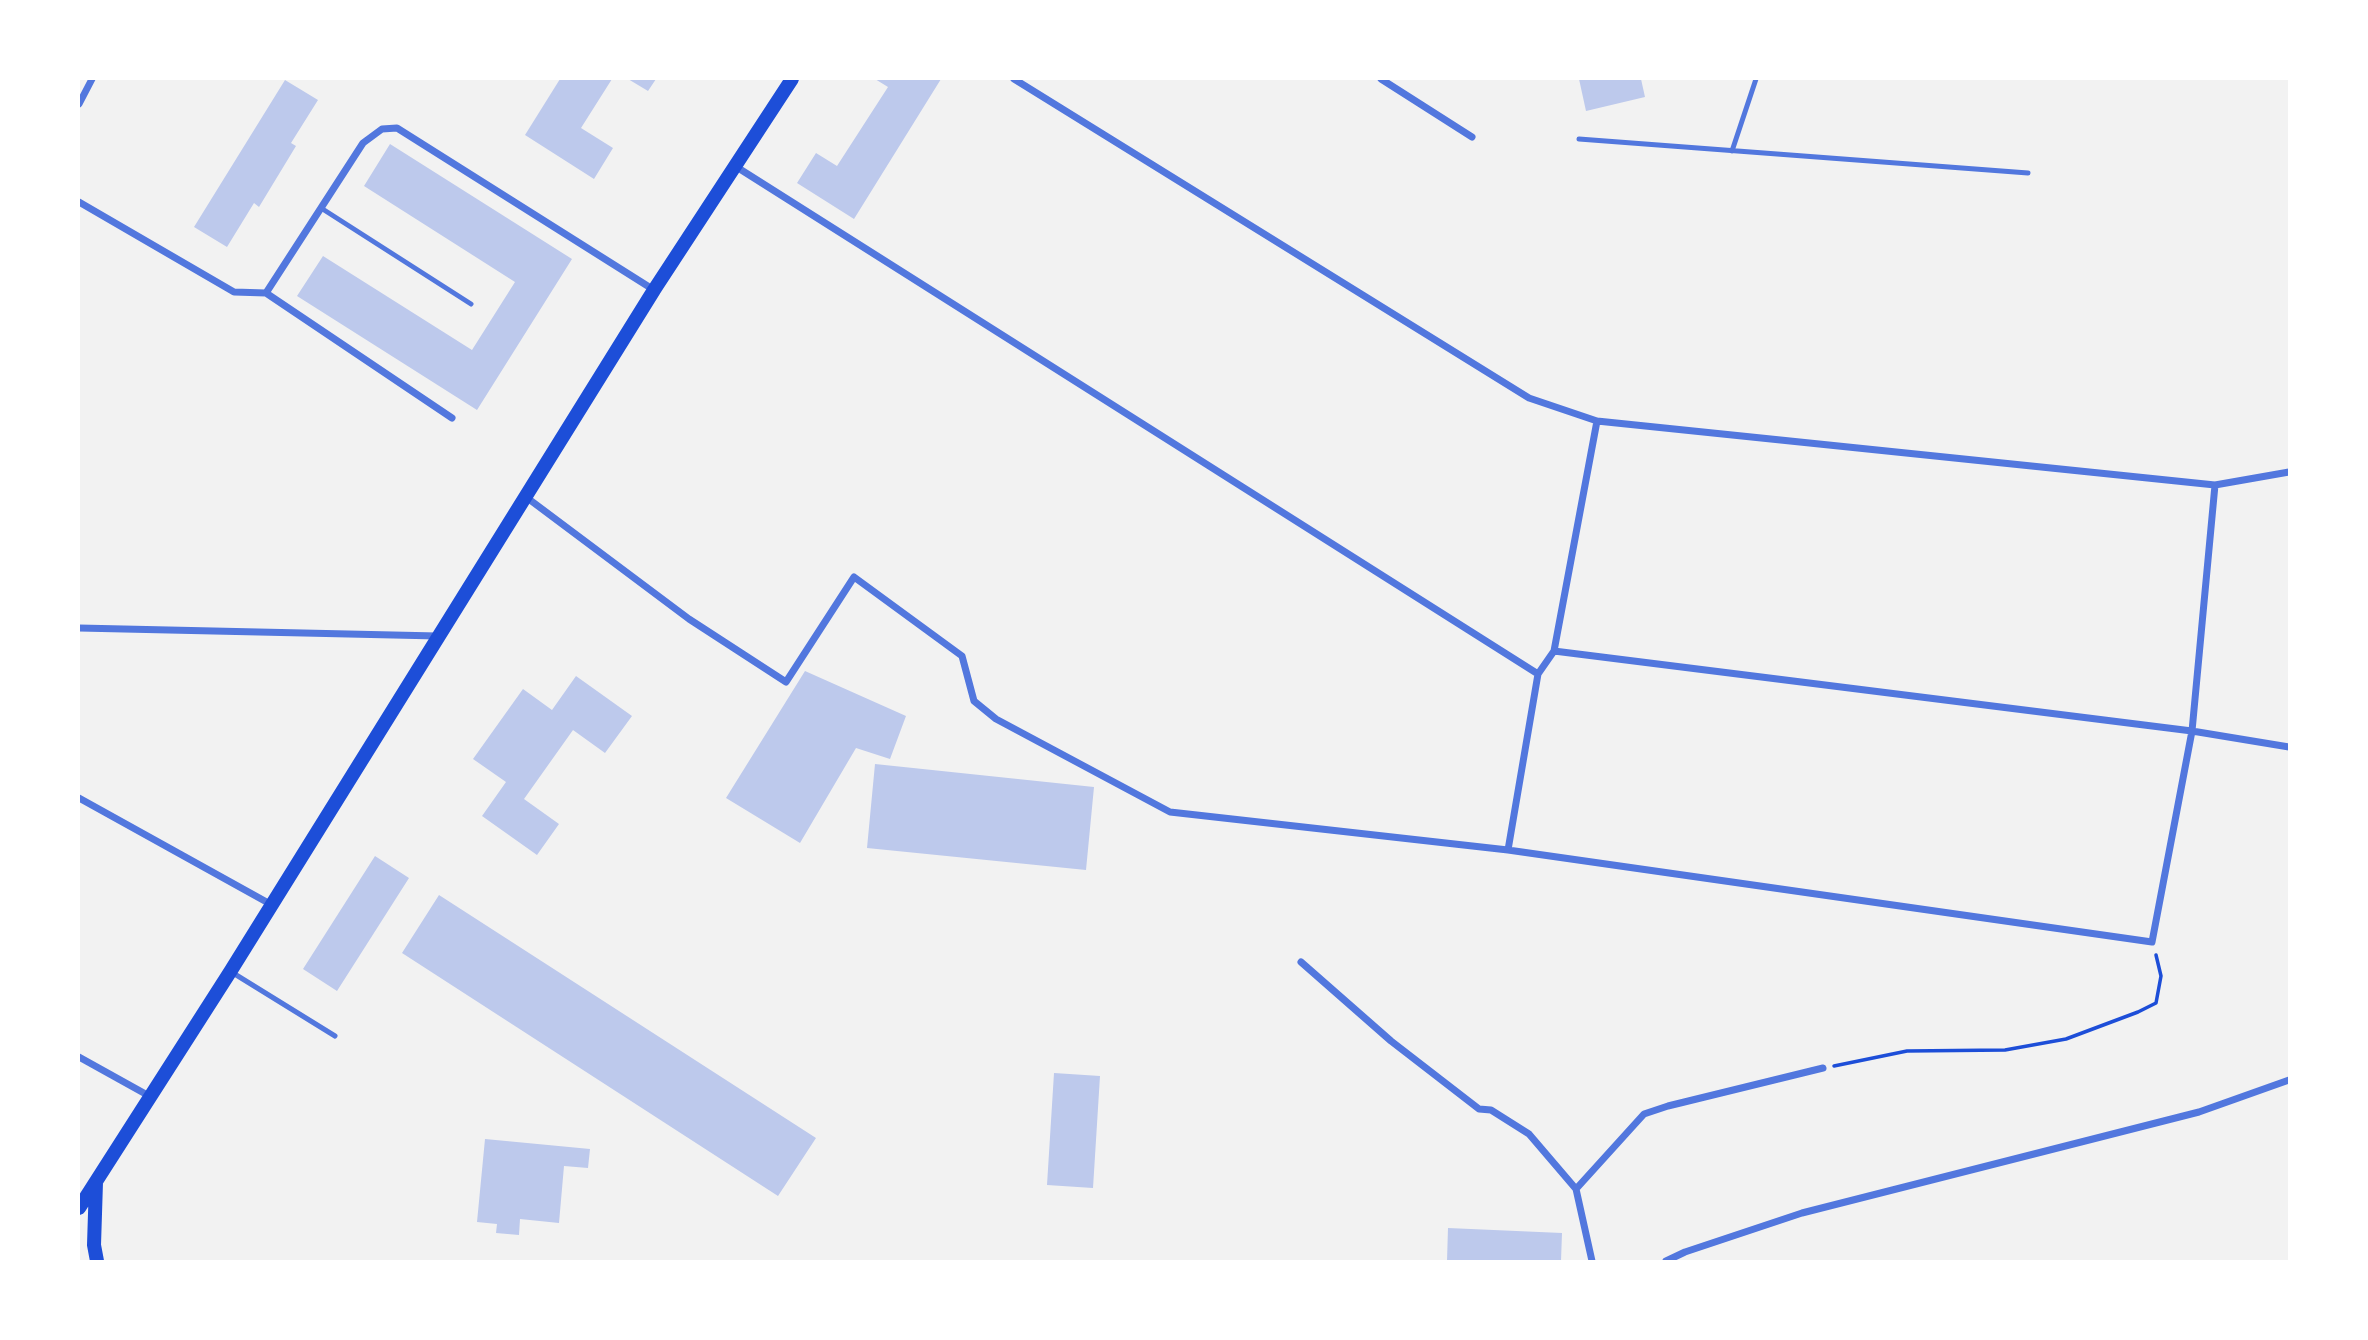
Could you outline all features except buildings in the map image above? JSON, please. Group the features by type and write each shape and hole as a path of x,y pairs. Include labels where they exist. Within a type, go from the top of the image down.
{"main road":[{"path":"79,1208 272,905 654,290 792,79"},
{"path":"97,1180 94,1245 97,1261"}],"street":[{"path":"79,104 92,79"},
{"path":"1014,79 1529,398 1597,421 2215,485 2289,472"},
{"path":"1381,79 1472,137"},
{"path":"266,293 363,143 382,129 397,128 654,290"},
{"path":"735,166 1538,674"},
{"path":"79,202 234,292 266,293 452,418"},
{"path":"1508,850 1538,674 1553,651 1597,421"},
{"path":"526,497 689,619 786,682 854,577 962,656 974,701 996,719 1170,812 1508,850 2152,942 2192,731 2215,485"},
{"path":"79,628 438,636"},
{"path":"1553,651 2192,731 2289,747"},
{"path":"79,798 272,905"},
{"path":"1301,962 1391,1041 1479,1109 1491,1110 1529,1134 1576,1189 1592,1261"},
{"path":"79,1057 151,1097"},
{"path":"1576,1189 1644,1114 1823,1068"},
{"path":"1666,1261 1685,1252 1802,1213 2199,1112 2289,1080"}],"lane":[{"path":"1732,151 1756,79"},
{"path":"1579,139 2028,173"},
{"path":"321,208 471,303"},
{"path":"230,971 335,1036"}],"path":[{"path":"1823,1068 1907,1051 2005,1050 2066,1039 2138,1012 2156,1003 2161,975 2152,942"}]}
